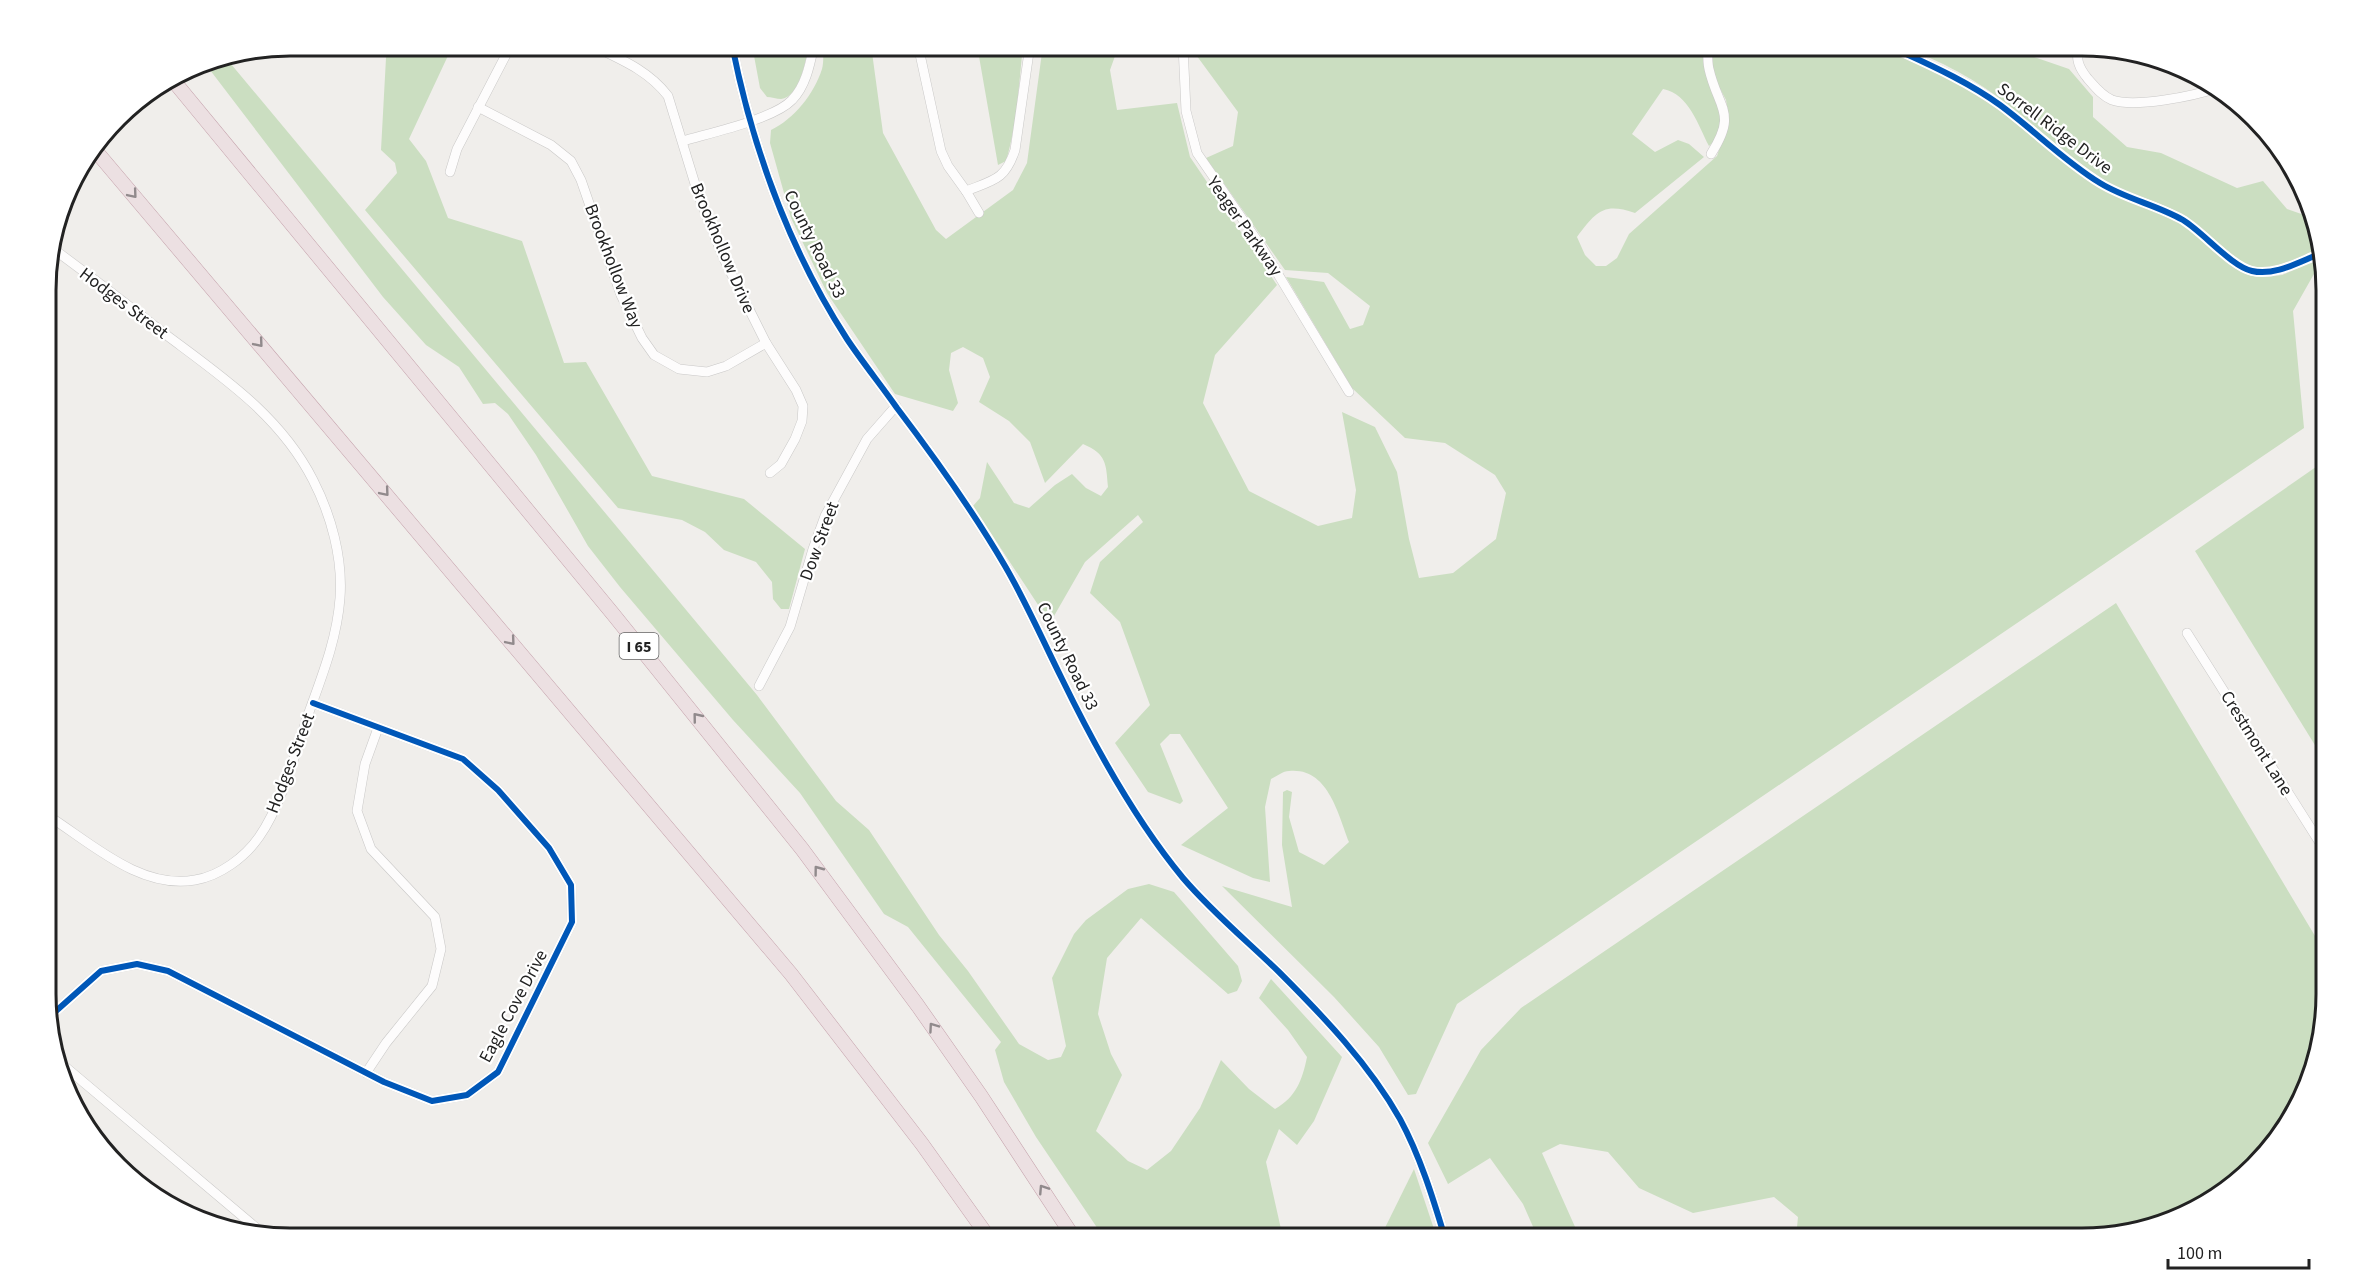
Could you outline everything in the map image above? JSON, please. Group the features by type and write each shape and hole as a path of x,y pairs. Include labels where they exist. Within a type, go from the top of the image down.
{"highway":[{"name":"I 65","path":"177,85 613,614 802,849 918,1006 981,1096 1067,1228"},
{"path":"99,155 776,956 854,1054 982,1228"}],"street":[{"path":"450,172 454,156 505,56"},
{"name":"Brookhollow Drive","path":"613,56 641,70 657,83 671,103 689,168 711,230 738,291 766,343 796,390 803,413 802,422 781,464 770,473"},
{"name":"County Road 33","path":"735,56 771,187 810,276 847,339 995,549 1019,591 1097,747 1169,860 1197,893 1325,1020 1384,1094 1410,1139 1442,1228"},
{"path":"683,141 773,113 793,100 806,77 811,56"},
{"path":"920,56 941,151 948,166 979,213"},
{"path":"966,191 998,177 1010,166 1015,150 1028,56"},
{"name":"Yeager Parkway","path":"1184,56 1186,111 1197,153 1261,246 1350,392"},
{"path":"1708,56 1709,71 1722,103 1725,119 1721,138 1711,154"},
{"name":"Sorrell Ridge Drive","path":"1910,56 1976,89 2102,184 2181,219 2204,235 2241,267 2266,273 2314,256"},
{"path":"2078,56 2078,63 2084,74 2098,90 2112,99 2128,103 2141,102 2206,92"},
{"name":"Brookhollow Way","path":"478,106 551,145 571,161 581,180 621,295 642,338 654,355 679,369 707,372 726,366 766,343"},
{"name":"Hodges Street","path":"56,820 111,857 148,875 173,881 187,881 216,873 239,857 259,837 276,803 334,640 340,596 337,551 325,506 302,459 272,420 245,396 59,253"},
{"name":"Dow Street","path":"759,686 790,627 825,516 867,439 896,406"},
{"name":"Crestmont Lane","path":"2187,633 2316,837"},
{"name":"Eagle Cove Drive","path":"56,1011 101,971 137,964 168,971 366,1073 432,1101 467,1095 498,1072 572,922 571,885 549,848 498,790 463,759 313,703"},
{"path":"366,1073 386,1043 432,986 441,949 435,917 371,849 357,811 365,764 378,728"},
{"path":"69,1070 252,1224"}],"green space":[{"path":"386,56 448,56 409,139 426,161 448,218 522,241 564,363 586,362 652,476 744,499 805,549 789,609 781,609 773,599 772,582 756,562 724,550 705,532 682,520 618,508 365,210 397,173 395,163 381,150"},
{"path":"754,56 807,56 797,85 788,97 781,99 767,97 760,88"},
{"path":"823,56 872,56 883,133 936,230 946,239 1013,190 1027,163 1042,56 1115,56 1110,70 1117,110 1177,103 1190,157 1277,285 1215,355 1203,403 1249,491 1318,526 1352,518 1356,490 1342,412 1375,427 1397,472 1409,539 1419,578 1453,573 1496,539 1506,493 1495,475 1445,443 1405,438 1352,388 1286,277 1324,282 1350,329 1363,325 1370,306 1328,273 1285,270 1206,158 1233,146 1238,112 1197,56 1704,56 1706,74 1720,113 1720,130 1716,138 1709,146 1686,104 1680,97 1663,89 1632,134 1655,152 1678,140 1689,144 1704,157 1635,213 1608,209 1590,221 1577,237 1585,255 1596,266 1606,266 1617,258 1629,234 1717,156 1729,119 1726,100 1714,77 1711,56 1901,56 1908,58 1965,86 1996,106 2080,174 2185,225 2229,264 2249,275 2263,277 2282,275 2314,262 2316,271 2293,311 2304,428 1457,1004 1416,1094 1408,1095 1379,1047 1334,997 1222,886 1292,907 1282,845 1283,792 1287,790 1292,792 1289,817 1299,852 1324,865 1349,842 1330,795 1322,784 1313,776 1302,772 1287,771 1271,779 1265,807 1270,882 1253,878 1181,845 1228,808 1180,734 1170,734 1160,744 1183,801 1180,804 1148,792 1115,743 1150,705 1120,622 1090,593 1100,562 1143,522 1138,515 1085,562 1050,623 973,506 980,498 987,462 1014,503 1029,508 1055,485 1072,474 1086,488 1101,496 1108,487 1106,466 1101,456 1083,444 1045,483 1030,442 1009,421 979,402 990,377 983,358 963,347 951,353 949,370 958,403 953,411 895,394 827,293 791,218 770,143 771,130 788,119 814,88 823,66"},
{"path":"979,56 1022,56 1013,133 1006,161 998,165"},
{"path":"1924,56 2032,56 2069,69 2093,97 2093,117 2127,147 2161,153 2237,188 2263,181 2287,209 2304,215 2313,252 2303,259 2265,269 2251,268 2242,264 2190,221 2096,176 2063,152 1991,92 1937,61"},
{"path":"230,63 757,695 836,801 869,830 939,935 968,971 1019,1044 1048,1060 1061,1057 1066,1046 1052,978 1074,934 1086,920 1128,889 1149,884 1174,892 1238,966 1242,981 1237,991 1228,994 1141,918 1107,958 1098,1014 1111,1054 1122,1075 1096,1131 1128,1161 1147,1170 1171,1151 1200,1108 1221,1060 1249,1089 1275,1109 1293,1094 1303,1074 1307,1057 1288,1030 1259,998 1271,979 1342,1057 1314,1121 1297,1145 1279,1129 1266,1162 1281,1228 1097,1228 1036,1137 1004,1082 995,1050 1001,1042 908,927 884,914 800,793 733,720 620,587 588,546 536,455 508,414 495,403 483,404 459,367 426,345 383,297 210,70"},
{"path":"2316,467 2316,747 2195,551"},
{"path":"2116,603 2316,938 2316,1008 2309,1054 2292,1097 2268,1136 2248,1159 2225,1179 2186,1203 2143,1220 2097,1227 1797,1228 1798,1217 1774,1197 1693,1213 1639,1188 1608,1152 1560,1144 1542,1153 1576,1228 1534,1228 1523,1204 1490,1158 1448,1184 1428,1143 1481,1050 1521,1008"},
{"path":"1414,1169 1434,1228 1385,1228"}],"cycle path":[{"path":"735,56 762,160 791,234 826,305 853,348 939,465 993,545 1102,757 1148,832 1194,891 1279,972 1328,1023 1360,1060 1388,1099 1420,1162 1442,1228"},
{"path":"1910,56 1977,90 2000,105 2100,183 2183,220 2244,268 2269,272 2314,256"},
{"path":"56,1011 101,971 137,964 168,971 384,1082 432,1101 467,1095 498,1072 572,922 571,885 549,848 498,790 463,759 313,703"}]}
